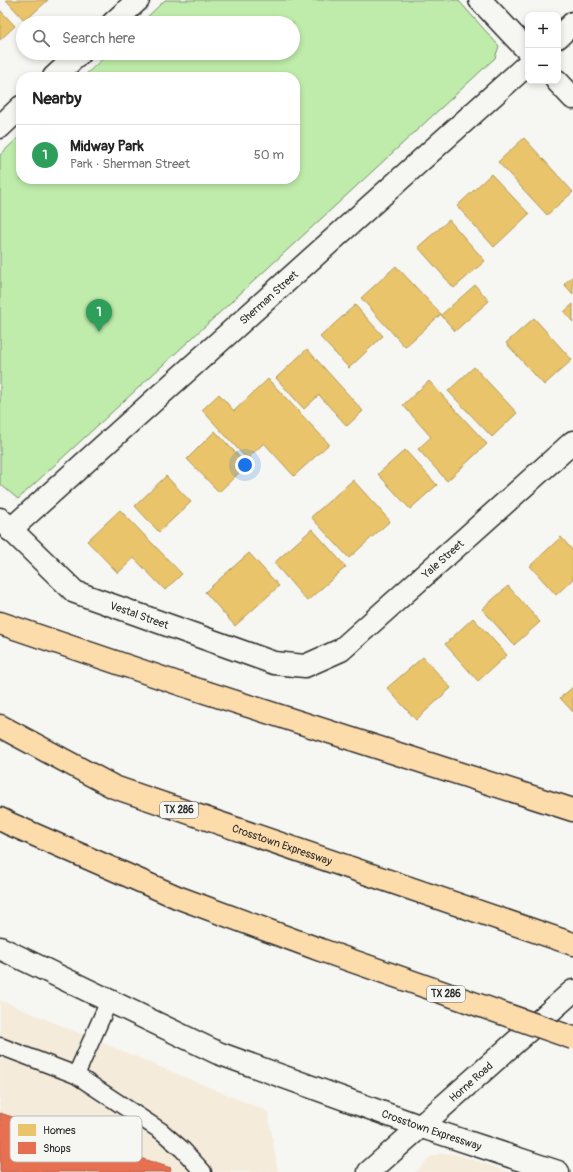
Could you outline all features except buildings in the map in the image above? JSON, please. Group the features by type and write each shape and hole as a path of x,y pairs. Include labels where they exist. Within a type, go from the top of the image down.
{"highway":[{"path":"0,623 183,685 573,810"},
{"name":"Crosstown Expressway","path":"0,726 114,787 573,944"},
{"name":"TX 286","path":"0,818 176,897 318,949 573,1038"}],"street":[{"path":"121,16 138,0"},
{"path":"480,0 525,48"},
{"path":"561,34 573,23"},
{"path":"59,72 72,60"},
{"name":"Sherman Street","path":"5,524 525,67"},
{"path":"560,84 573,98"},
{"path":"0,127 16,113"},
{"name":"Yale Street","path":"305,666 341,650 573,442"},
{"name":"Vestal Street","path":"5,524 75,592 274,662 305,666"},
{"name":"Crosstown Expressway","path":"0,948 218,1053 419,1126 558,1172"},
{"name":"Horne Road","path":"369,1172 419,1126 573,991"}],"lane":[{"path":"76,1075 109,1001"},
{"path":"0,1046 76,1075 138,1116"},
{"path":"142,1118 161,1131 183,1150 203,1172"}],"shaded area":[{"path":"0,1000 268,1112 278,1172 0,1172"},
{"path":"442,1153 456,1154 509,1172 416,1172 430,1157"}],"green space":[{"path":"165,0 458,0 499,46 495,58 18,499 0,484 0,155 16,140 16,184 300,184 300,72 88,72 101,60 300,60 300,16 148,16"}],"place":[{"name":"Midway Park","path":"99,332"}]}
